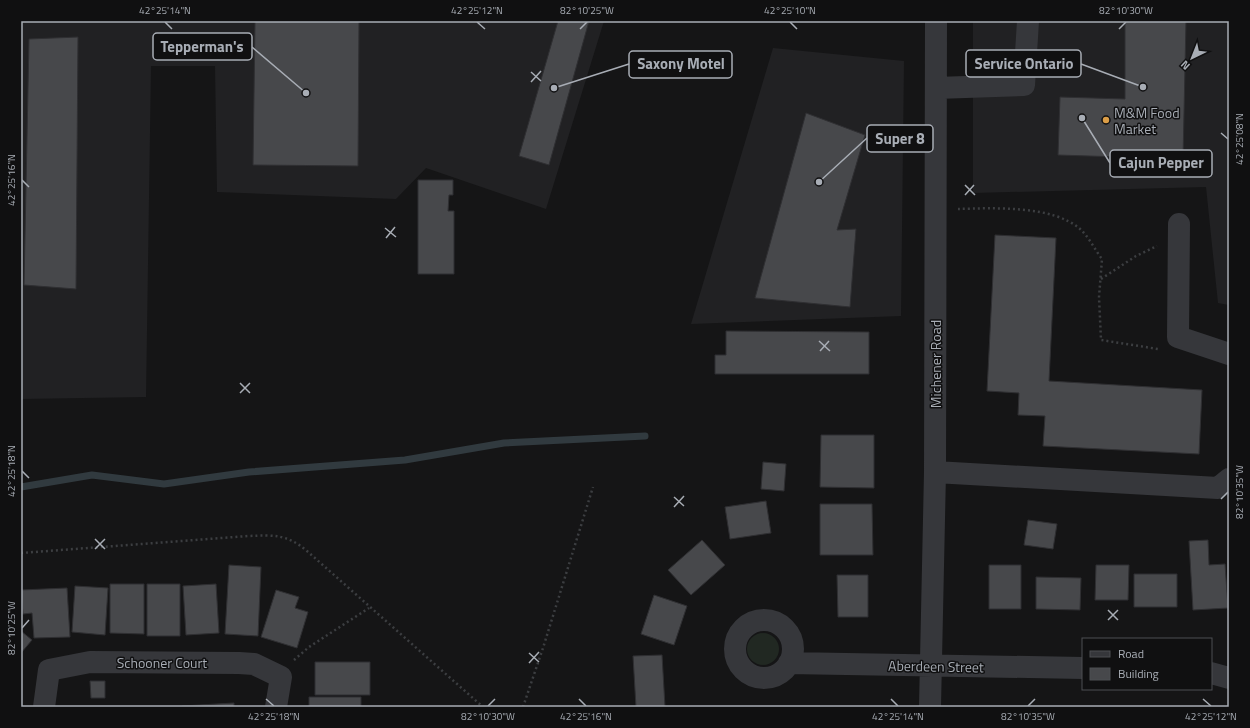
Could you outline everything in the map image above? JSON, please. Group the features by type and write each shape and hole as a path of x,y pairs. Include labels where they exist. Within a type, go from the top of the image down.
{"street":[{"name":"Michener Road","path":"930,707 935,472 936,21"},
{"path":"936,88 1024,85 1028,21"},
{"path":"1178,233 1178,337 1229,354"},
{"path":"935,472 1218,488 1229,479"},
{"name":"Schooner Court","path":"44,707 49,670 90,662 246,663 254,664 276,675"},
{"name":"Aberdeen Street","path":"789,663 1082,668"},
{"path":"1212,673 1229,678"},
{"path":"276,675 281,677 276,707"}],"path":[{"path":"936,209 1022,210 1055,215 1080,229 1102,259 1099,297 1101,340 1169,350 1178,337"},
{"path":"1100,280 1136,256 1159,245 1178,233"},
{"path":"523,707 593,487"},
{"path":"21,553 275,536 286,538 297,543 368,608 483,707"},
{"path":"276,675 309,647 368,608"}],"shaded area":[{"path":"21,21 604,21 546,209 426,168 396,199 217,192 215,66 151,66 146,397 21,399"},
{"path":"973,21 1229,21 1229,305 1218,303 1206,187 973,193"},
{"path":"773,48 904,61 901,316 691,324"},
{"path":"760,633 766,633 776,640 779,649 778,655 772,662 766,665 760,665 750,658 747,652 747,646 754,636"}],"building":[{"path":"255,21 359,21 358,166 253,165"},
{"path":"558,21 589,21 549,165 519,156"},
{"path":"1125,21 1186,21 1183,159 1058,155 1060,97 1125,99"},
{"path":"78,37 76,289 24,285 29,39"},
{"path":"806,113 865,135 837,230 856,229 850,307 755,298"},
{"path":"418,180 453,180 453,195 449,195 448,211 454,211 454,274 418,274"},
{"path":"995,235 1056,238 1049,381 1202,390 1199,454 1043,446 1045,416 1018,415 1019,393 987,391"},
{"path":"726,331 869,332 869,374 715,374 715,355 726,355"},
{"path":"821,435 874,435 874,488 820,487"},
{"path":"763,462 786,464 784,491 761,489"},
{"path":"766,501 771,533 730,539 725,507"},
{"path":"820,504 872,504 873,555 820,555"},
{"path":"1028,520 1057,524 1053,549 1024,545"},
{"path":"702,540 725,565 691,595 668,570"},
{"path":"1208,540 1209,565 1225,564 1228,608 1193,610 1189,541"},
{"path":"229,565 261,567 258,636 225,634"},
{"path":"989,565 1021,565 1021,609 989,609"},
{"path":"1096,565 1129,565 1128,600 1095,600"},
{"path":"1134,574 1177,574 1177,607 1134,607"},
{"path":"837,575 868,575 868,617 838,617"},
{"path":"1036,577 1081,578 1080,610 1036,609"},
{"path":"110,584 144,584 144,634 110,633"},
{"path":"147,584 180,584 180,636 147,636"},
{"path":"216,584 219,633 186,635 183,586"},
{"path":"75,586 108,588 105,635 72,632"},
{"path":"67,588 70,637 34,638 32,613 23,614 21,590"},
{"path":"276,590 299,597 295,608 308,612 297,648 261,637"},
{"path":"654,595 687,606 674,645 641,634"},
{"path":"21,631 32,640 21,653"},
{"path":"662,655 665,707 636,707 633,656"},
{"path":"315,662 370,662 370,695 315,695"},
{"path":"90,681 105,681 105,698 91,698"},
{"path":"309,697 361,697 361,707 309,707"},
{"path":"234,703 234,707 182,707 182,706"}],"waterway":[{"path":"21,487 92,475 164,484 249,472 405,460 504,443 645,436"}],"place":[{"name":"Service Ontario","path":"1143,87"},
{"name":"Saxony Motel","path":"554,88"},
{"name":"Tepperman's","path":"306,93"},
{"name":"Cajun Pepper","path":"1082,118"},
{"name":"M&M Food Market","path":"1106,120"},
{"name":"Super 8","path":"819,182"}]}
